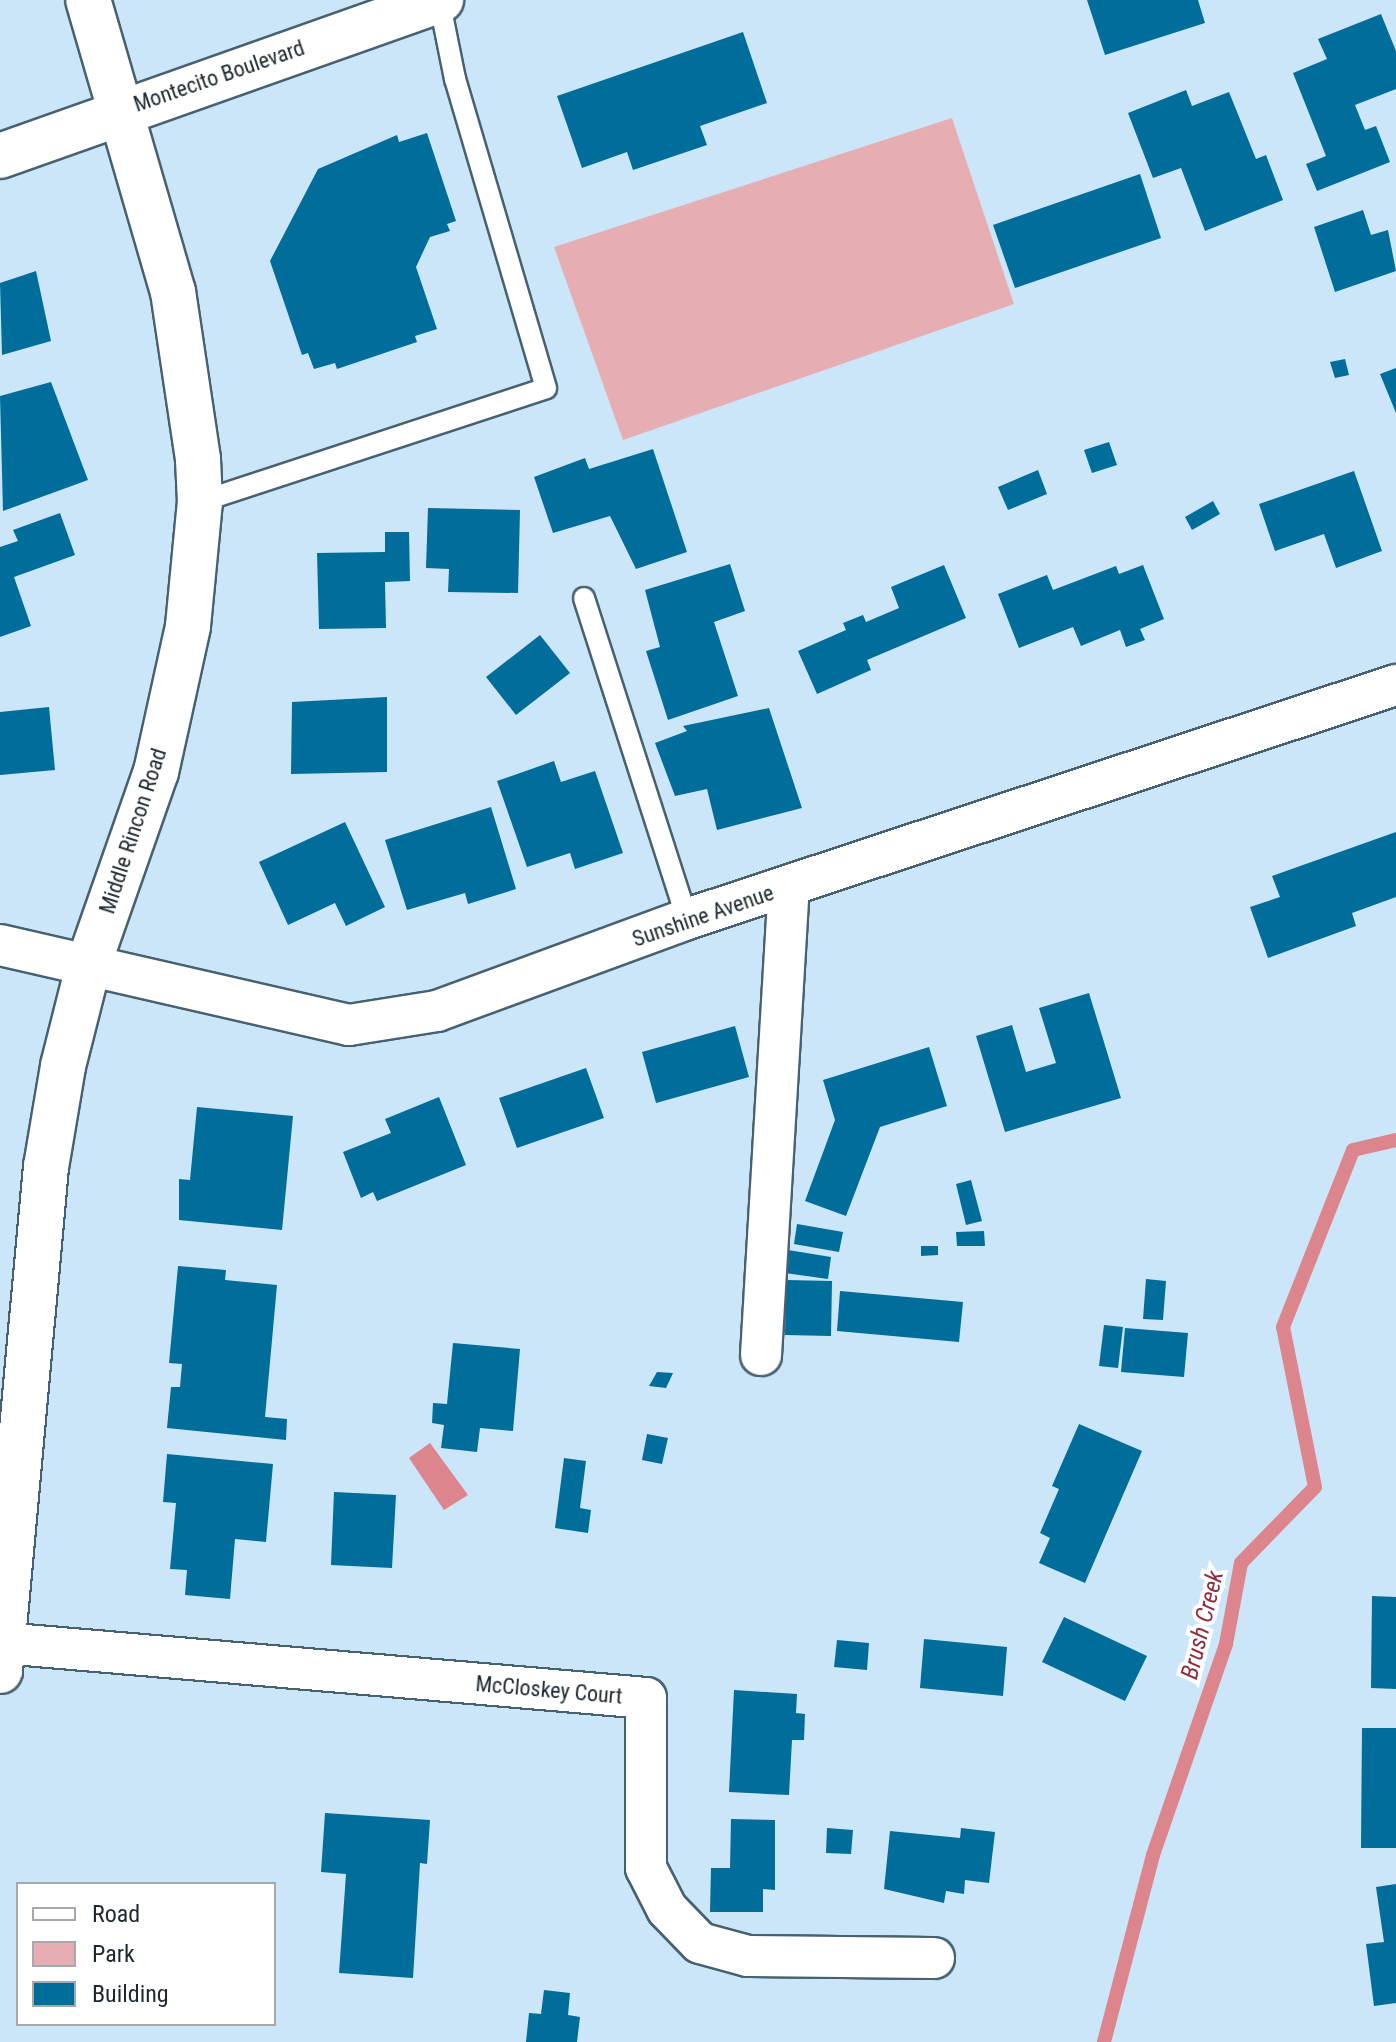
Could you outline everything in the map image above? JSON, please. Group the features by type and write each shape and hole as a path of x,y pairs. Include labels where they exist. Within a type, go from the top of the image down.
{"street":[{"name":"Middle Rincon Road","path":"1,1657 46,1167 89,963 156,772 188,626 200,502 198,459 173,292 123,109 88,0"},
{"name":"Montecito Boulevard","path":"0,156 123,109 440,0"},
{"name":"Sunshine Avenue","path":"0,945 89,963 285,1014 349,1025 437,1011 687,919 1396,685"},
{"path":"761,1355 789,887"},
{"name":"McCloskey Court","path":"1,1657 646,1698 646,1868 667,1909 700,1943 748,1956 934,1958"}],"lane":[{"path":"200,502 546,388 455,79 440,0"},
{"path":"584,598 687,919"}],"green space":[{"path":"952,118 1014,304 623,440 554,247"}],"shaded area":[{"path":"430,1443 468,1495 444,1510 409,1458"}],"building":[{"path":"1087,0 1198,0 1205,23 1105,55"},
{"path":"1381,14 1396,51 1396,89 1355,105 1365,130 1376,126 1390,162 1317,191 1306,164 1326,156 1293,73 1327,59 1318,39"},
{"path":"743,32 767,103 700,126 707,145 633,170 627,152 582,168 557,96"},
{"path":"1186,90 1192,106 1229,92 1256,159 1266,155 1283,200 1205,231 1181,168 1153,178 1128,113"},
{"path":"427,133 456,221 447,224 450,231 430,237 416,267 437,329 415,336 417,342 337,369 335,363 314,369 308,353 302,355 270,261 318,169 397,135 399,142"},
{"path":"1140,174 1161,238 1015,288 993,225"},
{"path":"1363,210 1371,235 1388,230 1396,271 1335,292 1314,227"},
{"path":"36,271 51,341 2,355 0,283"},
{"path":"1345,359 1349,375 1335,378 1330,362"},
{"path":"1396,368 1396,413 1380,374"},
{"path":"51,382 88,480 3,511 0,396"},
{"path":"1109,442 1117,465 1092,473 1084,450"},
{"path":"653,449 687,552 636,569 610,516 553,533 534,477 585,458 589,469"},
{"path":"1038,470 1047,494 1008,510 998,487"},
{"path":"1354,471 1382,551 1336,568 1324,534 1275,551 1259,504"},
{"path":"1213,501 1220,514 1192,530 1185,517"},
{"path":"428,508 520,510 518,593 448,592 449,569 426,568"},
{"path":"60,513 75,555 14,577 31,626 0,637 0,547 18,541 13,530"},
{"path":"385,532 409,532 410,581 385,582 386,628 319,629 317,553 385,552"},
{"path":"730,564 745,611 714,622 738,696 668,720 646,651 660,647 645,590"},
{"path":"944,565 966,618 867,660 871,670 817,694 798,651 846,630 843,623 863,615 866,622 899,608 891,587"},
{"path":"1143,565 1164,619 1140,629 1145,640 1126,647 1120,630 1081,646 1073,627 1019,648 998,594 1047,575 1053,590 1116,566 1119,574"},
{"path":"540,635 570,673 516,715 486,677"},
{"path":"387,697 387,772 291,774 292,702"},
{"path":"49,707 55,770 0,775 0,712"},
{"path":"769,708 802,808 717,830 707,789 675,796 655,743 687,731 683,726"},
{"path":"554,761 561,782 595,771 623,853 575,869 570,853 527,867 497,781"},
{"path":"491,807 516,889 468,904 465,893 407,910 385,840"},
{"path":"345,822 385,907 346,926 335,903 288,925 259,862"},
{"path":"1396,832 1396,897 1352,913 1356,926 1268,958 1250,907 1280,897 1272,876"},
{"path":"1089,993 1121,1098 1005,1132 976,1036 1012,1025 1026,1072 1056,1063 1039,1008"},
{"path":"735,1026 749,1077 656,1103 642,1052"},
{"path":"929,1047 947,1106 880,1127 846,1216 805,1201 835,1120 823,1080"},
{"path":"586,1068 604,1118 517,1148 499,1098"},
{"path":"439,1097 466,1165 377,1201 373,1192 361,1198 343,1152 391,1133 385,1119"},
{"path":"197,1107 293,1116 282,1230 179,1220 179,1179 190,1180"},
{"path":"971,1180 982,1221 966,1225 956,1184"},
{"path":"797,1224 843,1232 839,1252 794,1244"},
{"path":"984,1231 985,1246 957,1246 956,1232"},
{"path":"921,1246 938,1246 938,1255 921,1256"},
{"path":"788,1250 831,1257 828,1279 785,1273"},
{"path":"178,1266 226,1270 225,1280 277,1285 265,1417 287,1419 286,1440 167,1428 171,1387 180,1387 182,1364 169,1363"},
{"path":"1146,1279 1166,1281 1163,1320 1143,1319"},
{"path":"786,1280 832,1281 831,1336 785,1335"},
{"path":"840,1291 963,1302 959,1342 837,1331"},
{"path":"1104,1325 1123,1327 1118,1368 1099,1366"},
{"path":"1125,1328 1188,1333 1184,1377 1121,1372"},
{"path":"453,1343 520,1349 513,1431 480,1428 477,1452 441,1448 444,1425 432,1423 433,1403 447,1404"},
{"path":"657,1372 673,1373 666,1388 649,1386"},
{"path":"1079,1424 1142,1451 1085,1583 1039,1563 1050,1538 1040,1533 1059,1489 1052,1486"},
{"path":"647,1434 668,1438 662,1464 642,1460"},
{"path":"167,1454 273,1464 266,1542 235,1539 230,1599 185,1595 187,1570 170,1569 176,1503 163,1502"},
{"path":"564,1458 586,1461 580,1508 591,1510 588,1533 555,1528"},
{"path":"334,1492 396,1495 392,1568 331,1565"},
{"path":"1372,1596 1396,1597 1396,1689 1371,1688"},
{"path":"1064,1617 1147,1656 1125,1701 1042,1662"},
{"path":"924,1639 1007,1647 1003,1696 920,1688"},
{"path":"837,1640 869,1643 867,1670 834,1667"},
{"path":"734,1690 797,1694 796,1713 805,1714 804,1740 792,1740 789,1795 729,1792"},
{"path":"1362,1728 1396,1728 1396,1848 1361,1848"},
{"path":"325,1813 430,1820 427,1864 420,1863 413,1978 339,1973 346,1874 321,1872"},
{"path":"731,1819 775,1820 775,1890 763,1889 763,1912 710,1912 711,1868 730,1868"},
{"path":"827,1828 853,1830 851,1854 826,1853"},
{"path":"961,1828 995,1832 989,1883 965,1880 964,1894 946,1891 944,1903 884,1889 890,1831 960,1838"},
{"path":"1396,1884 1396,2003 1374,2006 1366,1944 1384,1942 1376,1887"},
{"path":"544,1990 570,1993 568,2015 580,2017 577,2042 526,2042 529,2013 541,2014"}],"waterway":[{"name":"Brush Creek","path":"1104,2042 1153,1855 1226,1644 1241,1563 1315,1487 1283,1327 1353,1150 1396,1140"}]}
